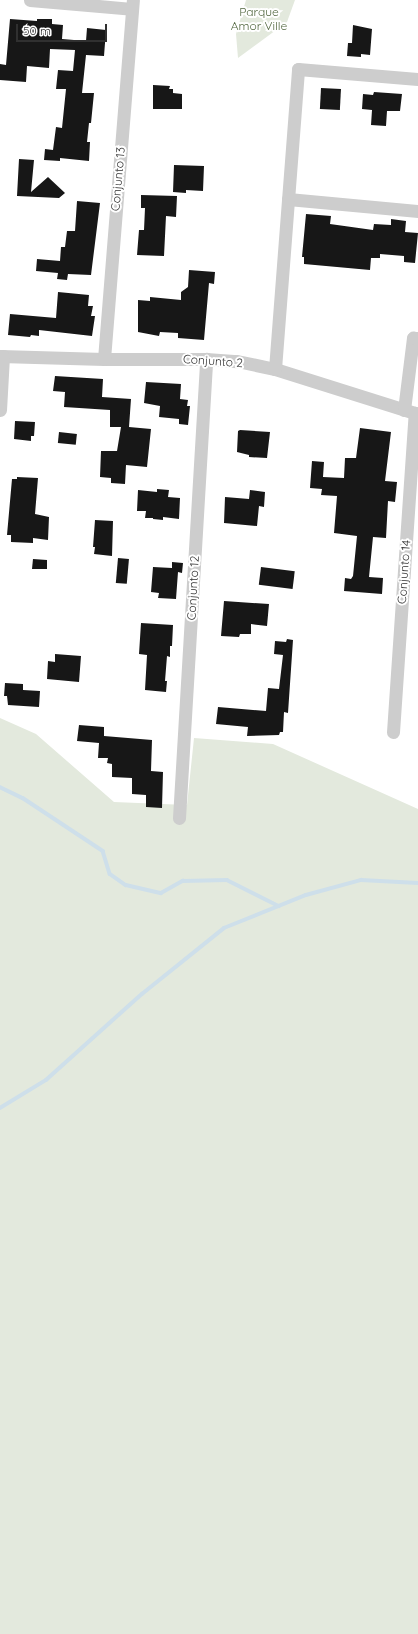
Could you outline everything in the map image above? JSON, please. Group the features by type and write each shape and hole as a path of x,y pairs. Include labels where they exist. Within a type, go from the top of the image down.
{"street":[{"path":"30,0 132,4"},
{"name":"Conjunto 13","path":"104,359 132,4"},
{"path":"275,369 298,69 418,79"},
{"path":"288,199 418,211"},
{"name":"Conjunto 14","path":"393,732 412,412 412,338 418,338"},
{"path":"0,410 1,356"},
{"name":"Conjunto 2","path":"1,356 104,359 206,359 237,361 275,369 412,412"},
{"name":"Conjunto 12","path":"180,818 206,359"}],"green space":[{"name":"Parque Amor Ville","path":"246,0 295,0 287,22 238,58 236,34"},
{"path":"0,718 36,734 114,802 187,805 194,738 273,744 418,809 418,1634 0,1634"}],"building":[{"path":"10,19 37,21 37,19 52,19 52,24 63,25 62,39 86,41 87,28 106,30 104,56 86,55 82,93 94,93 91,123 89,123 87,142 90,142 89,161 60,158 60,161 44,160 45,149 53,150 56,127 62,128 66,89 56,89 58,70 73,71 75,50 50,49 49,68 27,66 26,82 0,80 0,64 6,65"},
{"path":"353,25 372,29 370,55 361,54 361,57 347,56 348,43 352,43"},
{"path":"153,85 170,86 169,89 173,89 173,93 182,94 182,109 153,109"},
{"path":"321,88 341,89 340,110 320,109"},
{"path":"374,92 402,94 400,111 387,111 386,126 371,125 372,110 362,109 363,94 373,95"},
{"path":"19,159 34,160 31,192 48,177 65,193 59,198 17,196"},
{"path":"174,165 204,166 203,191 186,190 186,193 173,192"},
{"path":"141,195 177,196 176,217 166,216 164,256 137,255 139,230 144,230 145,208 141,208"},
{"path":"77,201 100,203 91,275 68,274 67,280 57,279 58,273 36,271 37,259 60,261 61,247 65,247 67,231 75,231"},
{"path":"306,214 331,216 330,224 373,230 374,224 391,225 391,219 406,221 405,232 418,233 415,263 404,262 404,256 380,254 380,258 371,258 370,270 304,264 304,257 302,257"},
{"path":"189,270 215,272 214,284 209,283 204,340 178,338 178,333 160,332 159,336 138,332 138,300 150,301 150,297 181,300 181,292 188,287"},
{"path":"58,292 89,295 88,306 93,306 91,316 95,316 92,336 39,330 39,336 31,335 30,337 8,335 10,314 56,318"},
{"path":"55,376 103,379 102,397 131,399 129,427 151,429 147,467 126,465 125,484 111,483 111,478 100,477 101,451 117,451 121,427 110,427 110,410 64,407 65,392 53,391"},
{"path":"146,382 181,384 180,399 188,400 187,406 190,406 188,425 179,424 179,419 159,417 160,406 144,403"},
{"path":"15,421 35,422 34,436 31,436 31,441 14,439"},
{"path":"360,428 391,432 385,481 397,482 395,502 388,501 386,538 373,537 369,577 383,578 382,594 344,591 345,578 351,579 353,576 357,536 334,533 337,496 321,495 322,489 310,488 312,461 324,462 323,477 344,478 345,458 356,458"},
{"path":"238,431 270,432 267,458 249,457 249,455 237,452"},
{"path":"59,432 77,434 76,445 58,443"},
{"path":"17,477 38,478 35,514 49,517 48,540 33,538 33,543 11,542 11,535 7,535 12,479 17,479"},
{"path":"157,489 169,490 168,497 180,498 179,519 163,517 163,520 145,518 146,511 137,511 138,490 157,492"},
{"path":"250,490 265,492 264,507 259,506 257,526 224,523 225,497 249,499"},
{"path":"95,520 113,521 112,556 94,554 95,547 93,547"},
{"path":"118,558 129,559 127,584 116,583"},
{"path":"33,559 47,560 47,569 32,569"},
{"path":"172,562 183,563 182,573 178,572 176,599 158,598 159,593 151,592 153,567 172,568"},
{"path":"261,567 295,571 293,589 259,585"},
{"path":"224,601 269,604 267,626 251,624 251,634 240,634 239,637 221,636"},
{"path":"141,623 173,625 170,657 167,656 165,681 167,681 166,692 145,690 147,655 139,654"},
{"path":"287,639 293,640 288,713 284,712 283,732 280,732 279,735 247,736 248,727 216,724 218,707 266,711 268,688 279,689 283,655 274,654 275,641 286,642"},
{"path":"55,654 81,656 79,682 47,679 48,661 55,662"},
{"path":"5,683 23,684 23,690 40,691 39,707 8,705 7,696 4,696"},
{"path":"79,725 104,727 104,736 152,740 151,771 163,772 162,808 146,807 146,795 132,794 132,778 112,777 112,764 107,763 108,758 98,758 99,743 77,741"}],"waterway":[{"path":"0,787 23,798 103,851 110,874 126,885 161,893 183,881 227,880 279,906"},
{"path":"0,1108 46,1080 142,994 224,928 306,895 361,880 418,883"}]}
